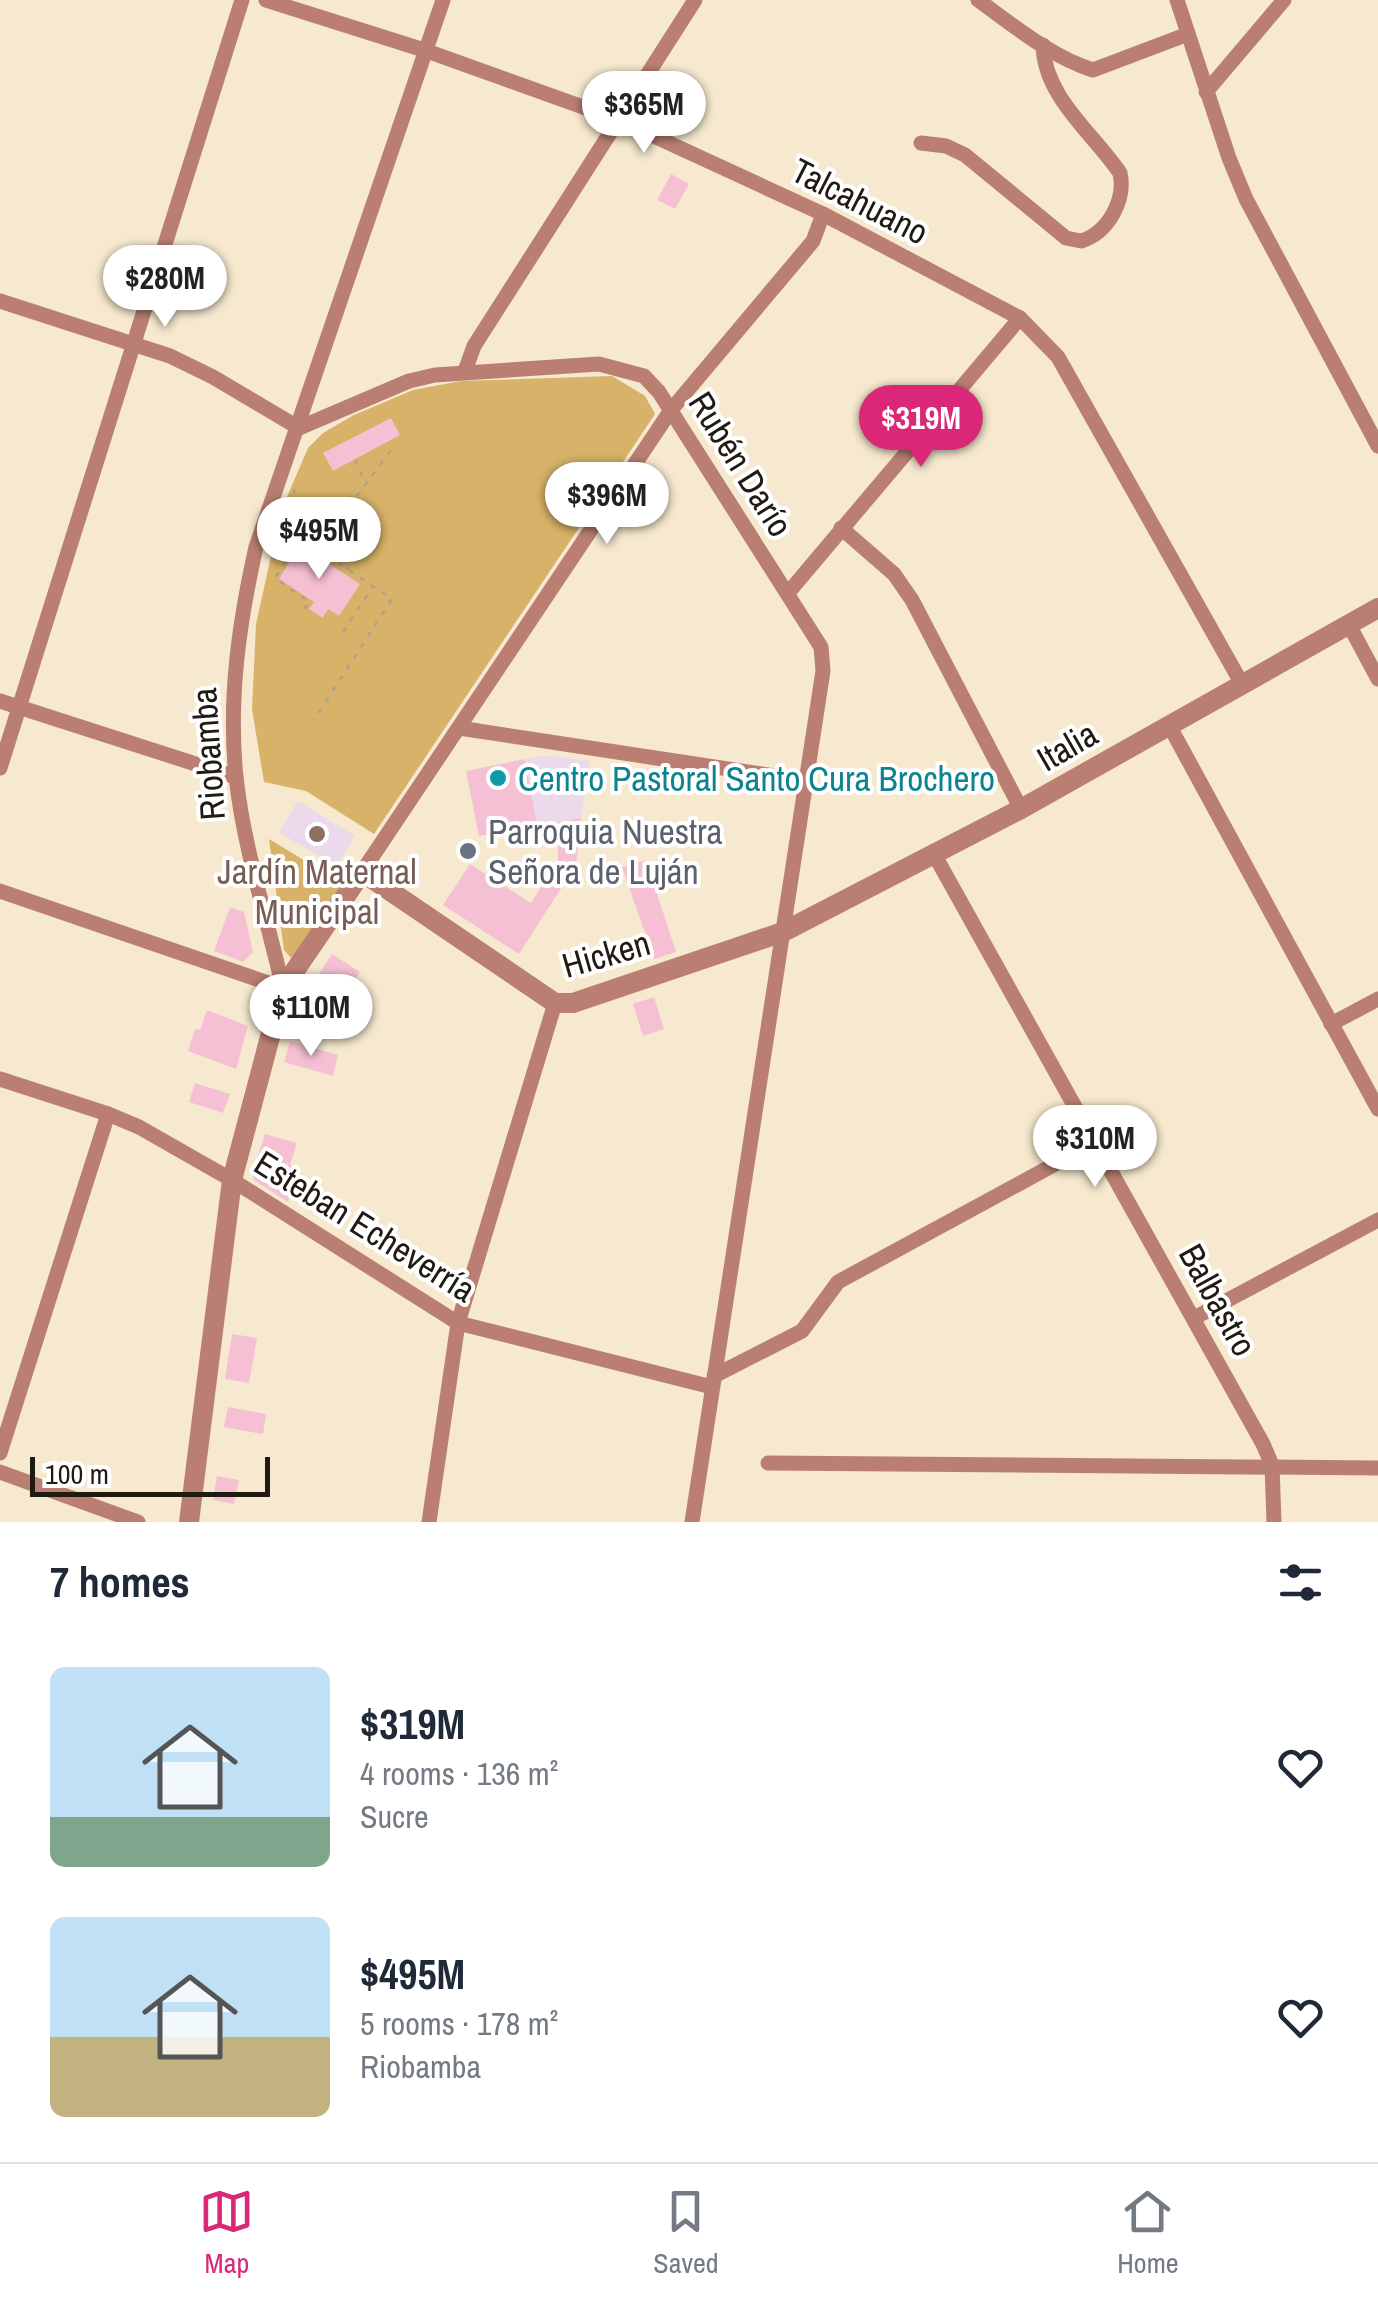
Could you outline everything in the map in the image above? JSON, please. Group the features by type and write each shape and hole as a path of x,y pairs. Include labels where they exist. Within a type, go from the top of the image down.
{"street":[{"path":"0,768 242,0"},
{"name":"Talcahuano","path":"266,0 424,50 619,120 823,214 1020,318 1058,358 1242,684"},
{"name":"Riobamba","path":"189,1522 232,1180 284,988 249,853 236,776 236,658 243,603 256,547 443,0"},
{"path":"465,371 474,346 695,0"},
{"path":"978,0 1043,45 1078,66 1093,70 1188,34"},
{"path":"1176,0 1246,199 1378,446"},
{"path":"1206,92 1284,0"},
{"path":"922,143 946,146 965,155 1066,238 1081,241 1100,230 1119,205 1123,186 1120,174 1048,77 1043,45"},
{"path":"0,891 284,988 671,410 813,240 823,214"},
{"path":"0,300 134,343 214,377 299,428"},
{"path":"788,593 1020,318"},
{"name":"Rubén Darío","path":"299,428 409,381 465,371 599,364 644,376 671,410 821,647 823,657 807,781 692,1522"},
{"path":"841,528 894,574 912,600 1021,809"},
{"name":"Italia","path":"783,932 1021,809 1378,608"},
{"path":"1348,623 1378,679"},
{"path":"0,701 236,776"},
{"path":"1169,725 1378,1109"},
{"path":"460,728 807,781"},
{"name":"Balbastro","path":"934,854 1272,1465 1274,1522"},
{"name":"Hicken","path":"362,872 555,1003 573,1003 783,932"},
{"path":"1331,1024 1378,999"},
{"path":"430,1522 458,1323 555,1003"},
{"name":"Esteban Echeverría","path":"0,1079 139,1127 232,1180 458,1323 713,1382"},
{"path":"0,1453 108,1114"},
{"path":"713,1382 802,1330 838,1282 1094,1143"},
{"path":"1194,1318 1378,1220"},
{"path":"768,1462 1378,1468"},
{"path":"0,1472 138,1522"}],"path":[{"path":"348,570 340,518 394,445"},
{"path":"355,460 366,483"},
{"path":"282,524 295,512 314,522 340,518"},
{"path":"314,522 316,548"},
{"path":"304,609 309,602 275,578 301,538 392,599 314,720"},
{"path":"316,548 343,542"},
{"path":"339,622 345,629 373,586"},
{"path":"352,602 360,608"}],"shaded area":[{"path":"612,376 645,396 655,414 374,834 306,791 264,782 252,709 256,624 281,511 308,448 323,433 354,415 413,390 461,381"},
{"path":"543,755 590,761 581,818 537,825 525,759"},
{"name":"Jardín Maternal Municipal","path":"298,801 355,836 336,867 279,832"},
{"path":"269,839 348,887 291,958 284,950"}],"building":[{"path":"671,174 689,184 675,209 657,200"},
{"path":"391,418 400,435 333,471 323,453"},
{"path":"300,545 360,584 339,616 328,609 323,618 309,609 314,602 279,579"},
{"path":"525,759 537,825 479,836 466,771"},
{"path":"581,818 576,865 519,954 443,905 470,864 531,903 558,860 558,822"},
{"path":"646,860 676,952 654,959 622,867"},
{"path":"230,907 244,912 253,952 243,962 214,951"},
{"path":"332,954 360,972 347,992 319,974"},
{"path":"654,997 664,1029 643,1036 633,1004"},
{"path":"207,1010 248,1026 236,1069 188,1051"},
{"path":"290,1041 338,1055 333,1076 284,1062"},
{"path":"195,1083 230,1094 223,1113 189,1102"},
{"path":"265,1134 297,1143 290,1165 299,1168 288,1202 252,1175"},
{"path":"232,1334 257,1338 249,1383 225,1379"},
{"path":"228,1407 266,1414 263,1434 224,1427"},
{"path":"217,1476 239,1480 234,1504 213,1500"}],"place":[{"name":"Centro Pastoral Santo Cura Brochero","path":"498,778"},
{"name":"Jardín Maternal Municipal","path":"317,834"},
{"name":"Parroquia Nuestra Señora de Luján","path":"468,851"}]}
